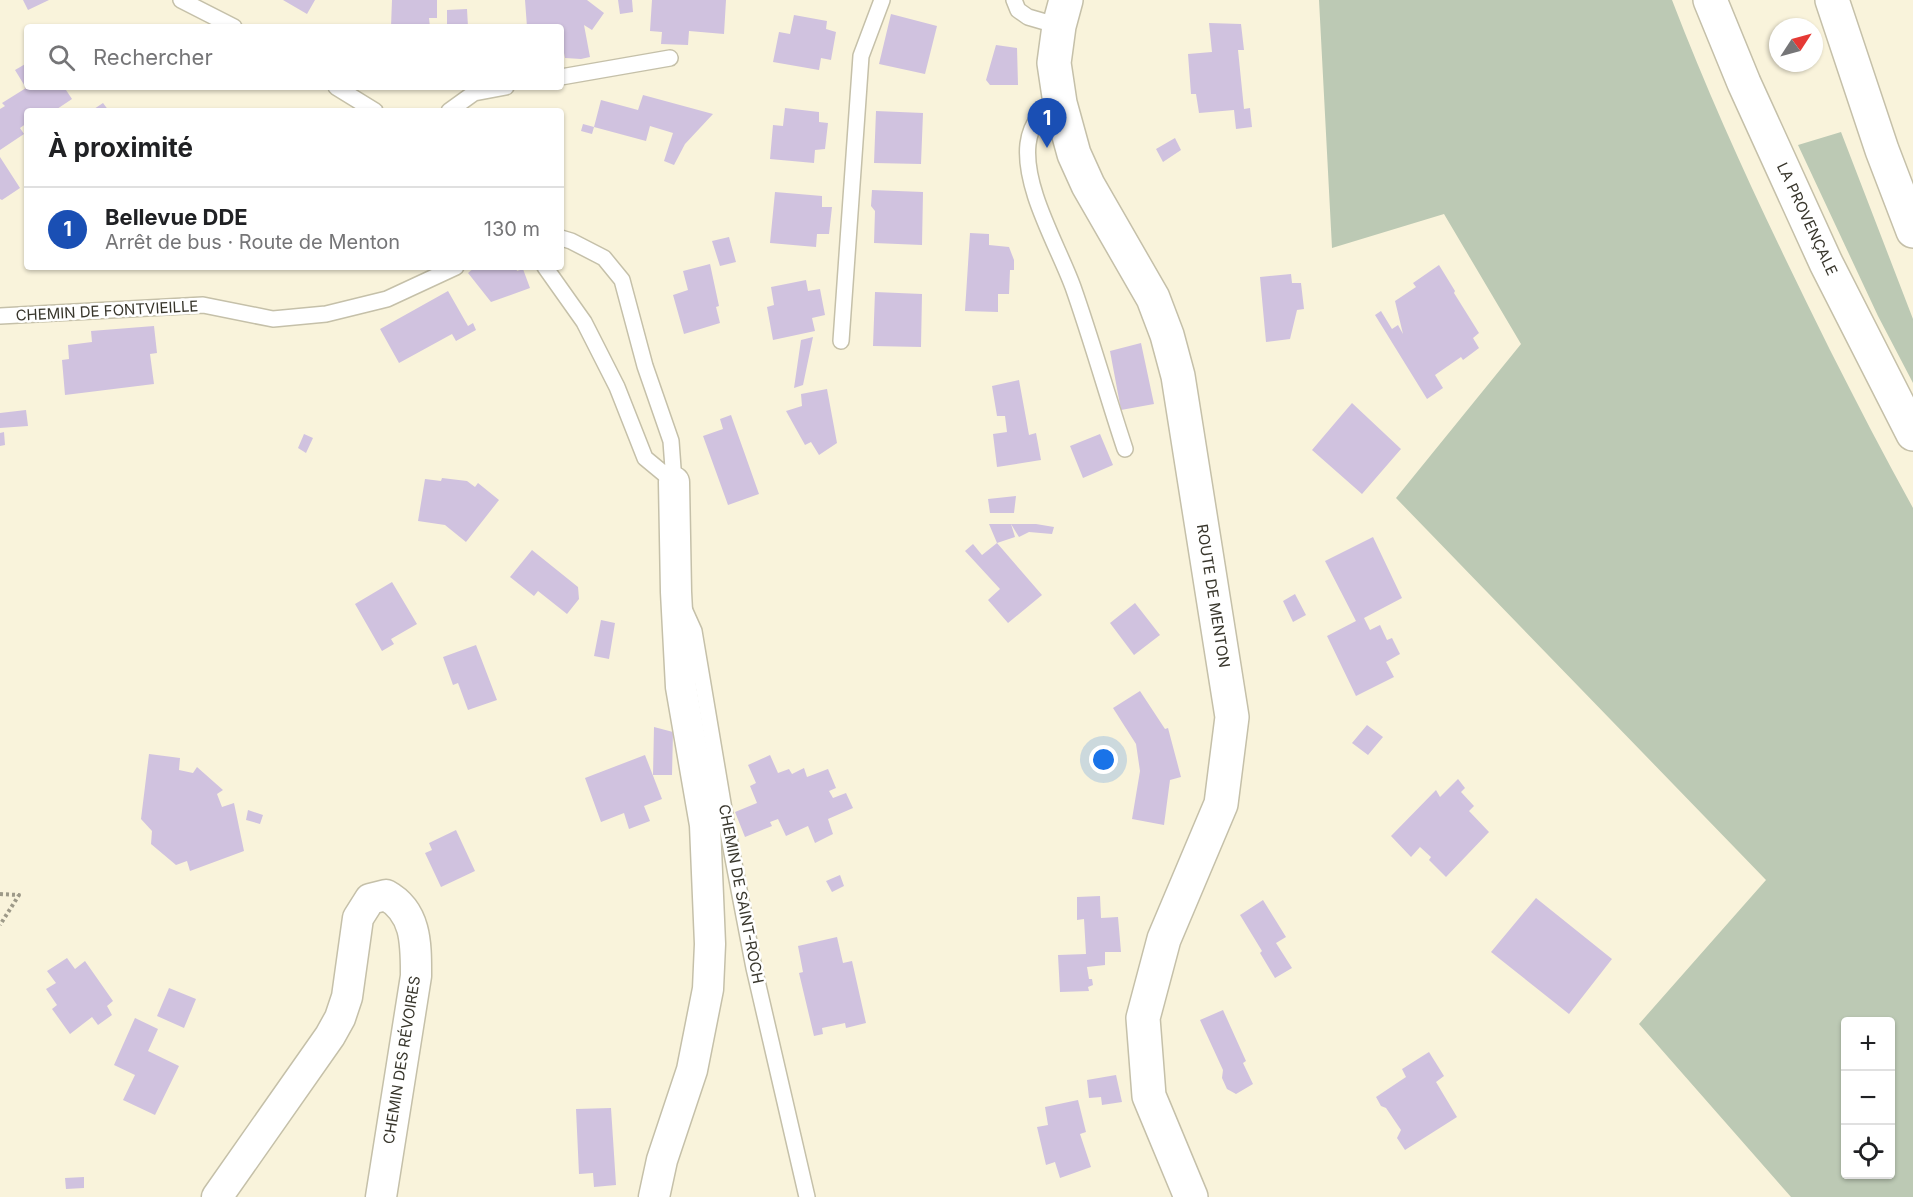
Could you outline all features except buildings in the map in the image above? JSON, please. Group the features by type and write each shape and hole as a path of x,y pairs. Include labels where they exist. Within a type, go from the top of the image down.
{"main road":[{"name":"LA PROVENÇALE","path":"1710,0 1744,83 1826,263 1913,434"},
{"path":"1832,0 1882,150 1913,231"},
{"name":"ROUTE DE MENTON","path":"1063,13 1054,63 1060,103 1074,154 1088,185 1153,298 1167,335 1178,376 1232,717 1221,804 1164,939 1143,1018 1149,1096 1191,1197"}],"street":[{"path":"654,1197 662,1160 692,1070 708,989 710,944 705,825 681,687 674,482"},
{"name":"CHEMIN DES RÉVOIRES","path":"217,1197 306,1071 340,1018 347,997 358,918 370,899 387,895 398,902 409,917 416,944 416,976 381,1197"}],"lane":[{"path":"182,0 228,24"},
{"path":"841,341 861,56 882,0"},
{"path":"1014,0 1018,10 1028,17 1063,13"},
{"path":"564,76 670,58"},
{"path":"341,90 370,108"},
{"path":"453,108 474,93 490,90"},
{"path":"1060,103 1045,111 1036,121 1028,143 1030,168 1040,210 1072,286 1125,449"},
{"path":"564,239 604,258 622,280 645,366 671,441 674,482"},
{"name":"CHEMIN DE FONTVIEILLE","path":"0,316 203,305 273,319 326,314 387,299 450,270"},
{"path":"548,270 584,322 617,387 645,458 674,482"},
{"name":"CHEMIN DE SAINT-ROCH","path":"676,592 694,631 727,827 754,968 807,1197"}],"path":[{"path":"0,894 19,895 0,926"}],"green space":[{"path":"1319,0 1672,0 1727,133 1767,220 1830,350 1913,508 1913,1197 1791,1197 1639,1024 1766,880 1396,498 1521,344 1444,214 1332,248"},
{"path":"1841,132 1913,319 1913,383 1878,316 1798,145"}],"place":[{"name":"Bellevue DDE","path":"1047,148"}]}
